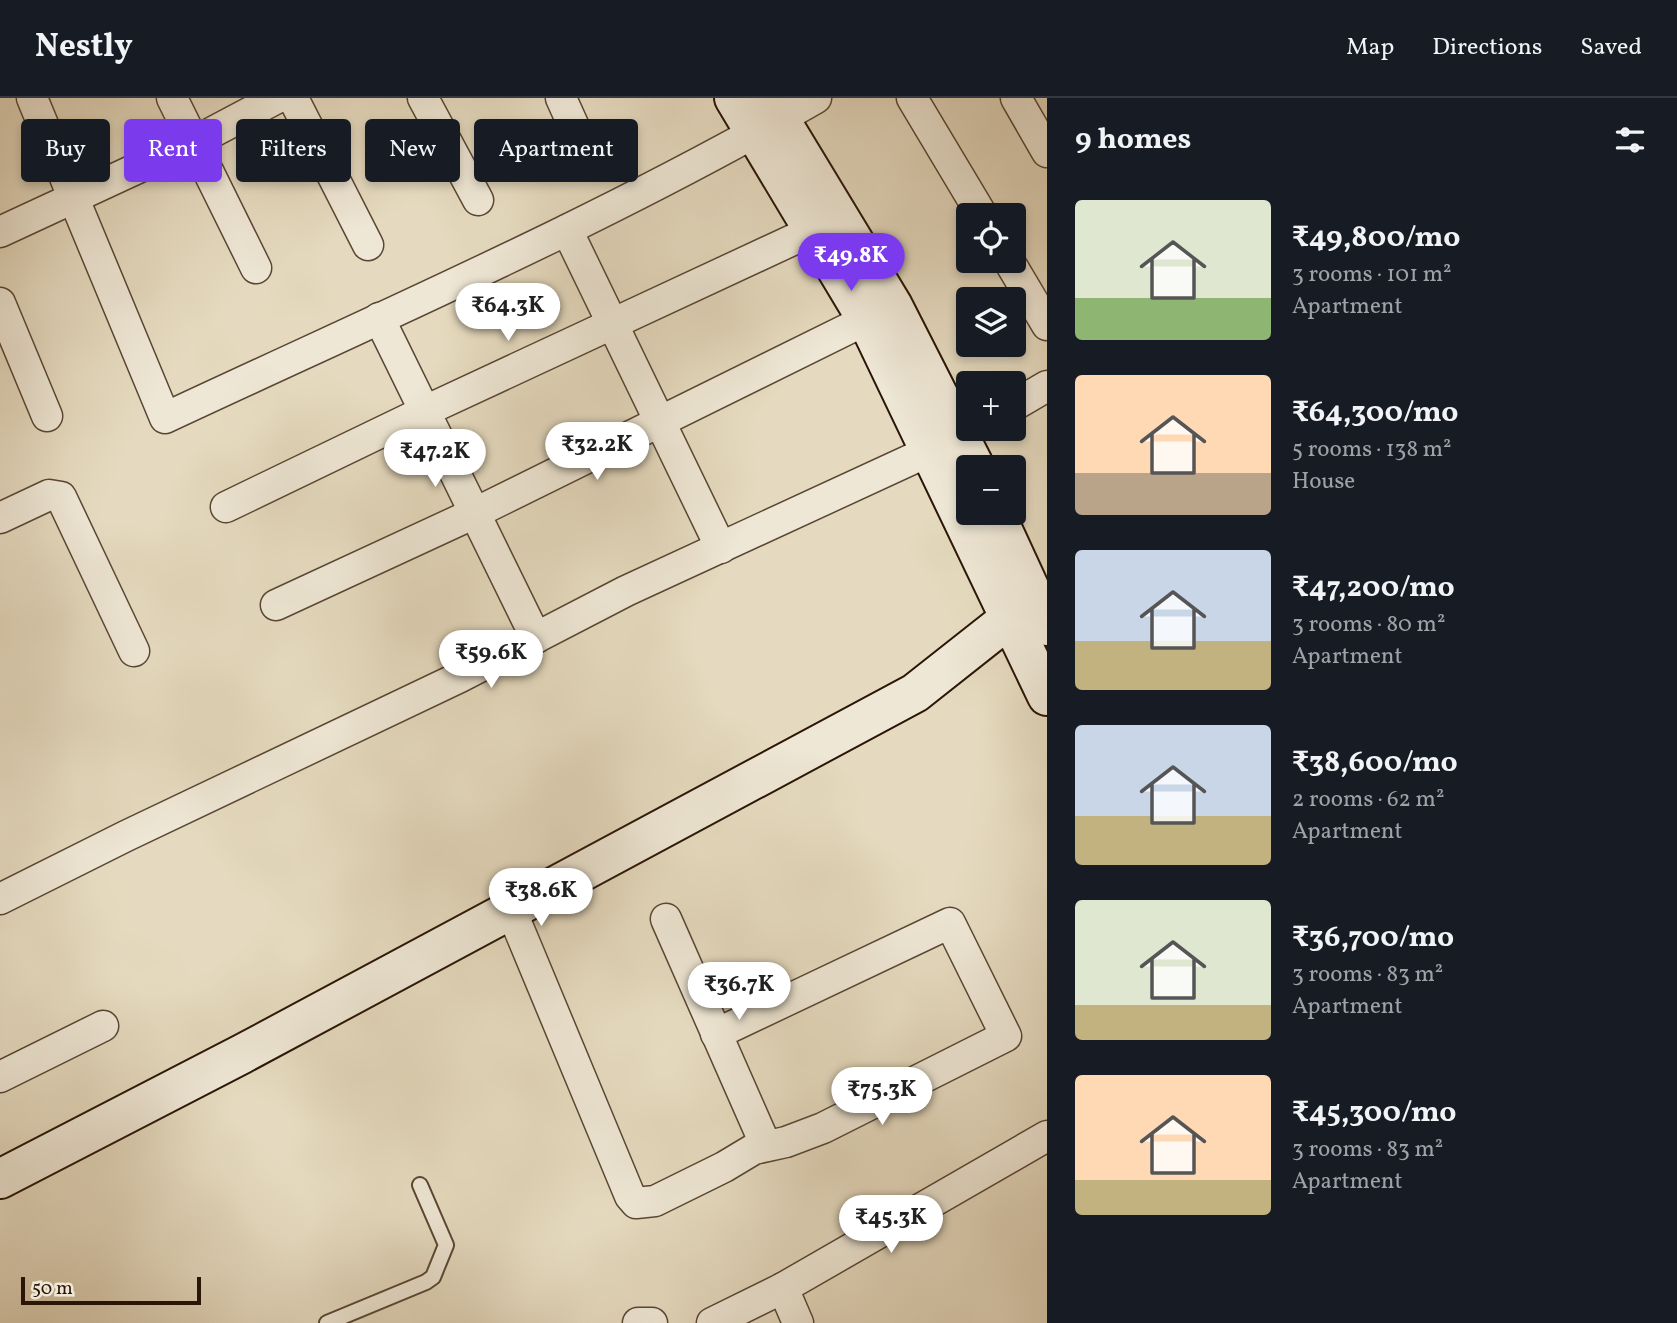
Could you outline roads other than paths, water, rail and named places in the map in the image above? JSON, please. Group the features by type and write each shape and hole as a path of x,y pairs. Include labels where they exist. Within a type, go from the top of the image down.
{"street":[{"path":"32,98 164,418 567,230 767,117 816,98"},
{"path":"172,98 182,119"},
{"path":"222,127 277,98"},
{"path":"293,98 369,245"},
{"path":"424,98 478,200"},
{"path":"561,98 570,119"},
{"path":"734,98 767,117 839,214 880,313"},
{"path":"912,98 975,203"},
{"path":"1016,98 1047,152"},
{"path":"767,117 814,230 880,313 960,446 1030,614"},
{"path":"0,232 124,174"},
{"path":"214,182 256,268"},
{"path":"567,230 721,548"},
{"path":"226,507 814,230"},
{"path":"1016,273 1047,325"},
{"path":"0,303 47,416"},
{"path":"276,604 475,513 880,313"},
{"path":"379,318 536,638"},
{"path":"1026,398 1047,386"},
{"path":"0,899 460,677 626,591 960,446"},
{"path":"0,517 49,495 61,498 134,651"},
{"path":"999,525 1030,614 1047,695"},
{"path":"0,1179 242,1054 915,693 1030,614"},
{"path":"511,910 630,1196 636,1203 654,1201 724,1167 754,1149 823,1128 1006,1036 950,923 716,1034"},
{"path":"666,919 766,1146"},
{"path":"0,1077 103,1026"},
{"path":"712,1323 783,1288 1047,1136"},
{"path":"783,1288 798,1323"},
{"path":"638,1323 652,1323"}],"lane":[{"path":"327,1323 433,1277 446,1245 420,1185"}]}
